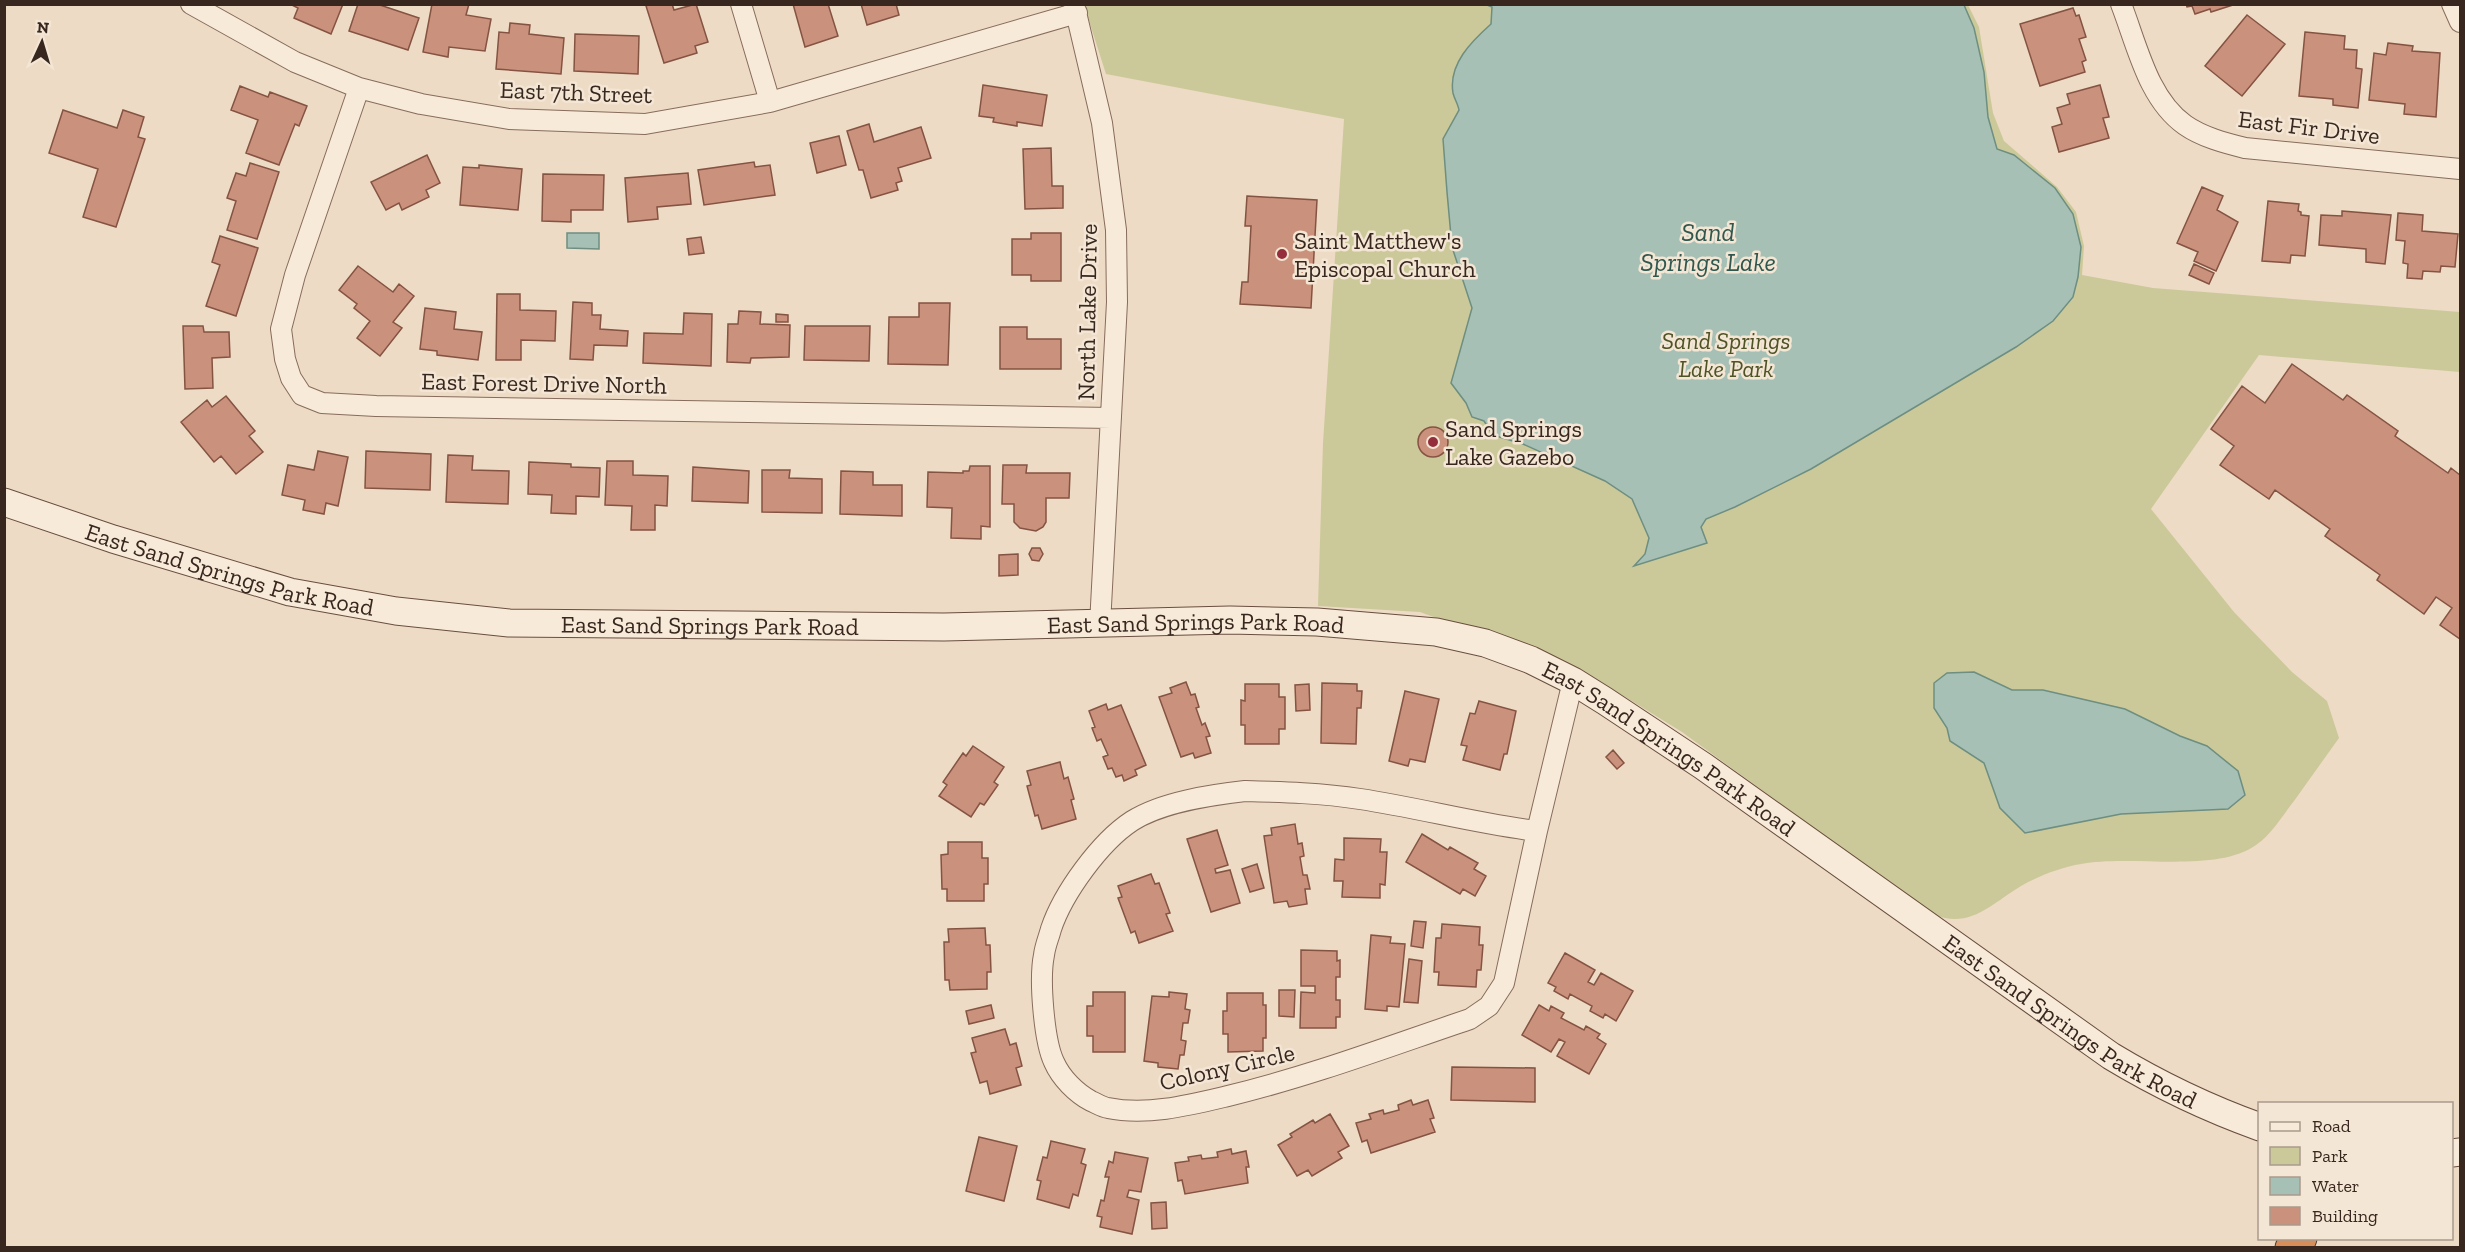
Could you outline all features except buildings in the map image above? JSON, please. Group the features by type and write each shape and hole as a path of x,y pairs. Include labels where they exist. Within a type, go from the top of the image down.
{"street":[{"name":"East 7th Street","path":"191,4 295,62 360,88 421,104 509,119 645,123 770,102 1075,9"},
{"path":"741,4 770,102"},
{"name":"East Fir Drive","path":"2121,4 2151,81 2165,108 2186,126 2218,141 2245,148 2460,169"},
{"path":"2452,4 2460,22"},
{"name":"North Lake Drive","path":"1075,9 1102,123 1116,230 1118,302 1100,625"},
{"name":"East Forest Drive North","path":"360,88 295,275 281,330 285,359 291,378 302,395 322,404 1111,418"},
{"name":"East Sand Springs Park Road","path":"4,502 112,539 290,592 396,611 521,623 815,627 1100,625 1230,620 1317,622 1436,632 1494,647 1531,660 1573,681 1703,766 2111,1056 2175,1092 2213,1110 2258,1127"},
{"name":"Colony Circle","path":"1538,831 1498,826 1360,799 1294,792 1245,791 1207,796 1171,805 1132,821 1093,859 1066,899 1052,926 1043,957 1043,1000 1047,1039 1054,1063 1067,1082 1084,1097 1106,1108 1148,1111 1185,1106 1286,1082 1470,1019 1489,1006 1504,983 1573,681"}],"green space":[{"name":"Sand Springs Lake Park","path":"1084,5 1968,5 1979,27 1993,113 2004,141 2057,187 2076,212 2084,246 2082,275 2153,288 2460,312 2460,372 2259,355 2151,509 2234,612 2292,672 2327,701 2339,738 2272,830 2262,841 2239,854 2196,861 2123,861 2074,865 2028,882 1979,913 1958,919 1946,918 1932,914 1682,732 1588,674 1420,612 1318,606 1323,443 1344,119 1106,74"}],"water":[{"name":"Sand Springs Lake","path":"1487,5 1964,5 1974,28 1984,72 1988,117 1997,149 2014,155 2055,188 2073,214 2081,247 2073,297 2053,321 2016,347 1811,469 1706,519 1701,527 1707,543 1634,566 1645,554 1649,538 1632,499 1605,481 1523,444 1493,435 1484,421 1472,417 1466,403 1451,383 1472,308 1452,247 1443,139 1459,110 1453,93 1454,72 1469,46 1491,24 1492,7"},
{"path":"567,233 599,233 599,249 567,248"},
{"path":"1974,672 2012,690 2043,690 2125,709 2180,736 2207,746 2238,771 2245,795 2228,809 2121,814 2025,833 2000,808 1984,763 1950,741 1947,728 1934,708 1934,683 1947,673"}],"place":[{"name":"Saint Matthew's Episcopal Church","path":"1282,254"},
{"name":"Sand Springs Lake Gazebo","path":"1433,442"}]}
